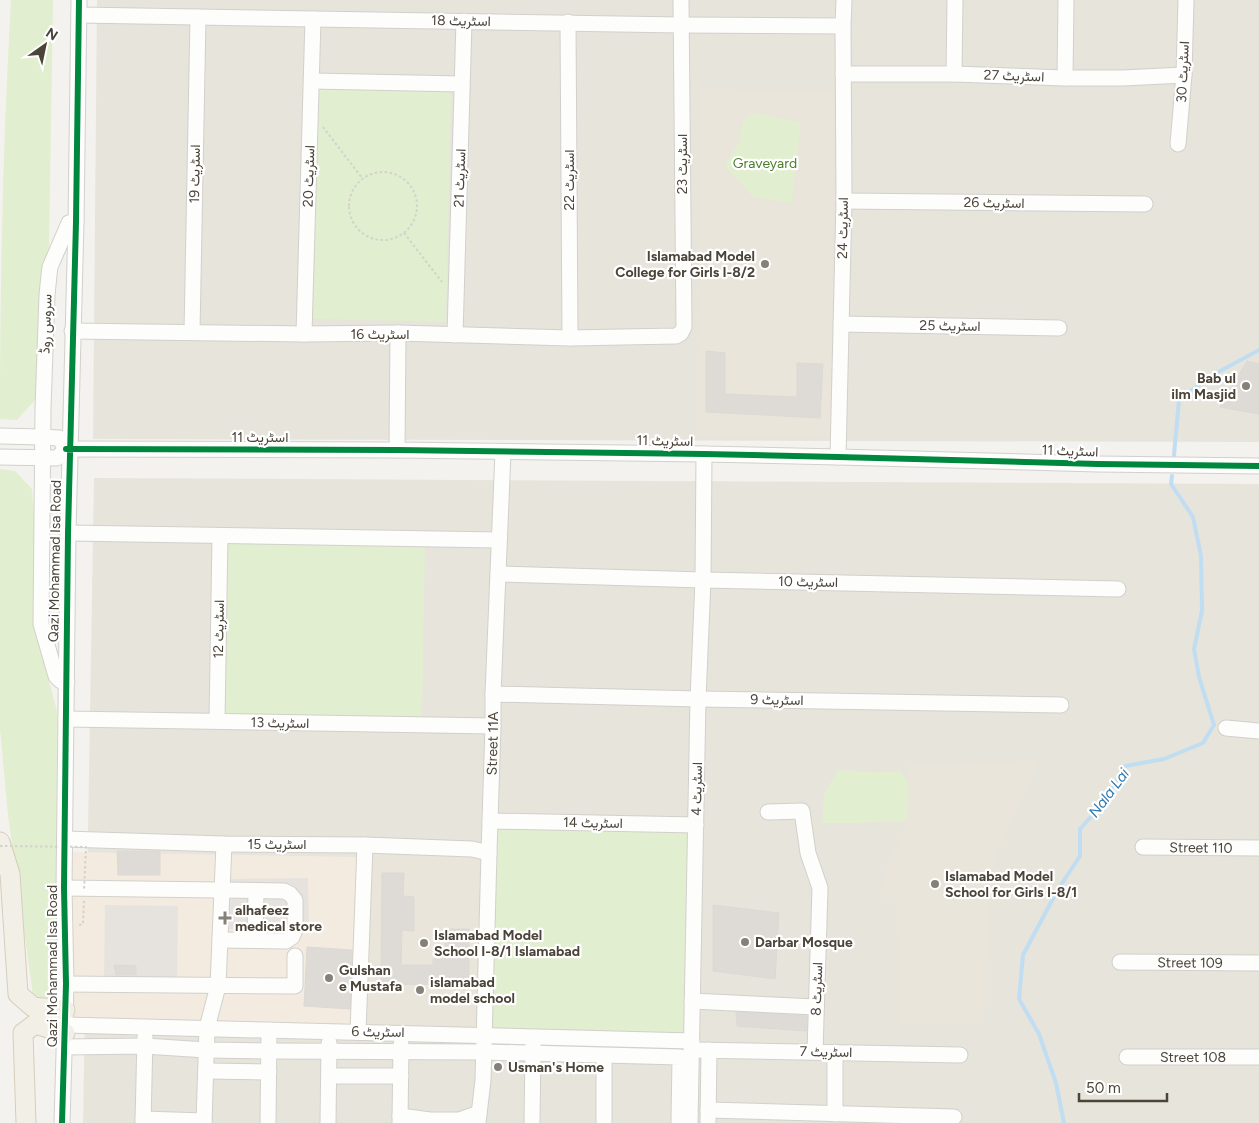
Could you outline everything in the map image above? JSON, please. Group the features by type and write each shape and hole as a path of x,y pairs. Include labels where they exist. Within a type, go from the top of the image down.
{"main road":[{"path":"0,844 10,874 18,994 65,1029"},
{"path":"26,1123 23,1033 35,1024 65,1029"}],"street":[{"name":"Qazi Mohammad Isa Road","path":"62,1123 66,984 64,888 68,449 76,222 79,0"},
{"name":"اسٹریٹ 23","path":"681,0 684,327"},
{"name":"اسٹریٹ 24","path":"838,457 844,202 844,0"},
{"path":"954,74 955,0"},
{"path":"1066,0 1066,78"},
{"name":"اسٹریٹ 30","path":"1178,144 1184,75 1186,0"},
{"name":"اسٹریٹ 18","path":"79,15 843,26"},
{"name":"اسٹریٹ 19","path":"192,332 198,17"},
{"name":"اسٹریٹ 20","path":"304,334 313,19"},
{"name":"اسٹریٹ 21","path":"455,335 464,21"},
{"name":"اسٹریٹ 22","path":"568,22 570,338"},
{"name":"اسٹریٹ 27","path":"843,74 954,74 1066,78 1184,75"},
{"path":"312,81 462,84"},
{"name":"اسٹریٹ 26","path":"844,202 1145,204"},
{"name":"سروس روڈ","path":"66,682 62,682 56,676 40,624 42,436 46,304 50,267 68,223 76,222"},
{"name":"اسٹریٹ 25","path":"841,324 1059,328"},
{"name":"اسٹریٹ 16","path":"72,331 304,334 398,333 570,338 676,336 681,333 684,327"},
{"path":"397,450 398,333"},
{"path":"5,436 59,438 68,449 57,458 5,457"},
{"name":"اسٹریٹ 11","path":"68,449 397,450 704,454 1259,466"},
{"name":"Street 11A","path":"478,1118 483,1080 485,1035 493,694 504,452"},
{"name":"اسٹریٹ 4","path":"690,1123 698,699 703,580 704,454"},
{"path":"68,533 499,540"},
{"name":"اسٹریٹ 12","path":"217,722 220,536"},
{"name":"اسٹریٹ 10","path":"498,574 1118,589"},
{"name":"اسٹریٹ 9","path":"493,694 1061,705"},
{"name":"اسٹریٹ 13","path":"66,719 493,726"},
{"path":"1226,728 1259,731"},
{"name":"اسٹریٹ 8","path":"768,812 802,811 808,853 820,888 815,1052"},
{"name":"اسٹریٹ 14","path":"490,821 696,826"},
{"name":"اسٹریٹ 15","path":"65,839 224,844 365,845 472,849 489,854"},
{"path":"145,1027 143,1121 204,1122 207,1028 218,986 224,844"},
{"path":"358,1032 365,845"},
{"name":"Street 110","path":"1143,847 1259,848"},
{"path":"64,888 284,891 295,900 295,930 286,941 220,940"},
{"path":"255,940 256,891"},
{"path":"66,984 295,986 295,956"},
{"name":"Street 109","path":"1120,962 1259,963"},
{"path":"692,1001 816,1007"},
{"name":"اسٹریٹ 6","path":"65,1029 145,1027 401,1032 533,1036 692,1045"},
{"path":"65,1029 145,1046 206,1050 401,1053 484,1052 680,1058 679,1123"},
{"path":"268,1123 270,1030"},
{"path":"328,1123 330,1031"},
{"path":"401,1032 400,1120 460,1120 478,1118"},
{"path":"532,1123 533,1036"},
{"name":"اسٹریٹ 7","path":"692,1045 709,1050 960,1055"},
{"path":"709,1050 708,1117 788,1118 835,1114 885,1119 954,1117"},
{"path":"835,1114 836,1052"},
{"path":"604,1056 604,1123"},
{"name":"Street 108","path":"1127,1057 1259,1057"},
{"path":"206,1072 269,1072"},
{"path":"329,1076 401,1076"}],"path":[{"path":"311,111 362,178"},
{"path":"384,172 395,174 405,180 412,189 417,211 413,222 404,233 386,241 375,240 365,236 356,228 350,219 348,208 354,187 362,178 384,172"},
{"path":"404,233 456,300"},
{"path":"0,844 86,847 84,891"},
{"path":"83,924 84,899"}],"shaded area":[{"path":"97,0 1259,0 1259,442 93,439"},
{"name":"Islamabad Model College for Girls I-8/2","path":"698,89 833,90 832,437 697,437"},
{"path":"94,478 1259,484 1259,1123 83,1123"},
{"name":"Islamabad Model School for Girls I-8/1","path":"1039,762 1008,827 988,875 990,916 985,966 983,1024 898,1023 897,907 880,894 889,859 904,835 910,763"},
{"name":"Islamabad Model School I-8/1 Islamabad","path":"365,845 489,853 485,1035 358,1032"},
{"path":"71,852 360,857 354,1026 68,1021"},
{"path":"308,878 309,929 228,929 228,879"},
{"path":"105,905 178,906 177,982 104,981"}],"green space":[{"path":"11,0 53,0 49,247 35,400 17,420 0,419 2,210"},
{"path":"318,85 451,88 446,322 313,319"},
{"name":"Graveyard","path":"755,113 801,122 792,203 753,197 724,165 739,143 743,120"},
{"path":"0,469 15,471 32,489 35,532 34,626 57,711 56,1001 33,995 8,815 0,729"},
{"path":"225,541 425,544 422,717 221,716"},
{"path":"838,770 901,771 909,784 906,821 822,823 824,794"},
{"path":"490,821 696,825 689,1033 487,1030"}],"building":[{"path":"706,351 725,353 725,394 797,397 797,363 823,364 820,418 706,412"},
{"name":"Bab ul ilm Masjid","path":"1247,361 1259,364 1259,414 1220,407"},
{"path":"117,851 160,851 160,875 118,875"},
{"path":"382,873 404,873 403,896 414,897 414,931 402,930 401,965 433,965 433,959 445,959 446,929 469,929 469,985 381,984"},
{"name":"Darbar Mosque","path":"713,905 779,913 775,979 713,971"},
{"name":"Gulshan e Mustafa","path":"307,947 352,950 350,1009 304,1006"},
{"path":"114,965 136,966 136,975 116,975"},
{"path":"736,1012 807,1016 806,1031 737,1026"}],"waterway":[{"name":"Nala Lai","path":"1174,455 1179,400 1211,376 1259,350"},
{"name":"Nala Lai","path":"1064,1123 1056,1083 1039,1034 1019,999 1023,955 1057,891 1080,856 1080,829 1106,800 1125,766 1164,759 1203,743 1214,725 1199,677 1194,649 1202,611 1201,556 1193,517 1171,484 1172,476"}],"cycle path":[{"path":"62,1123 66,984 64,888 68,533 76,222 79,0"},
{"path":"66,449 397,450 704,454 1259,466"}],"place":[{"name":"Islamabad Model College for Girls I-8/2","path":"765,264"},
{"name":"Bab ul ilm Masjid","path":"1246,386"},
{"name":"Islamabad Model School for Girls I-8/1","path":"935,884"},
{"name":"alhafeez medical store","path":"225,918"},
{"name":"Darbar Mosque","path":"745,942"},
{"name":"Islamabad Model School I-8/1 Islamabad","path":"424,943"},
{"name":"Gulshan e Mustafa","path":"329,978"},
{"name":"islamabad model school","path":"420,990"},
{"name":"Usman's Home","path":"498,1067"}]}
